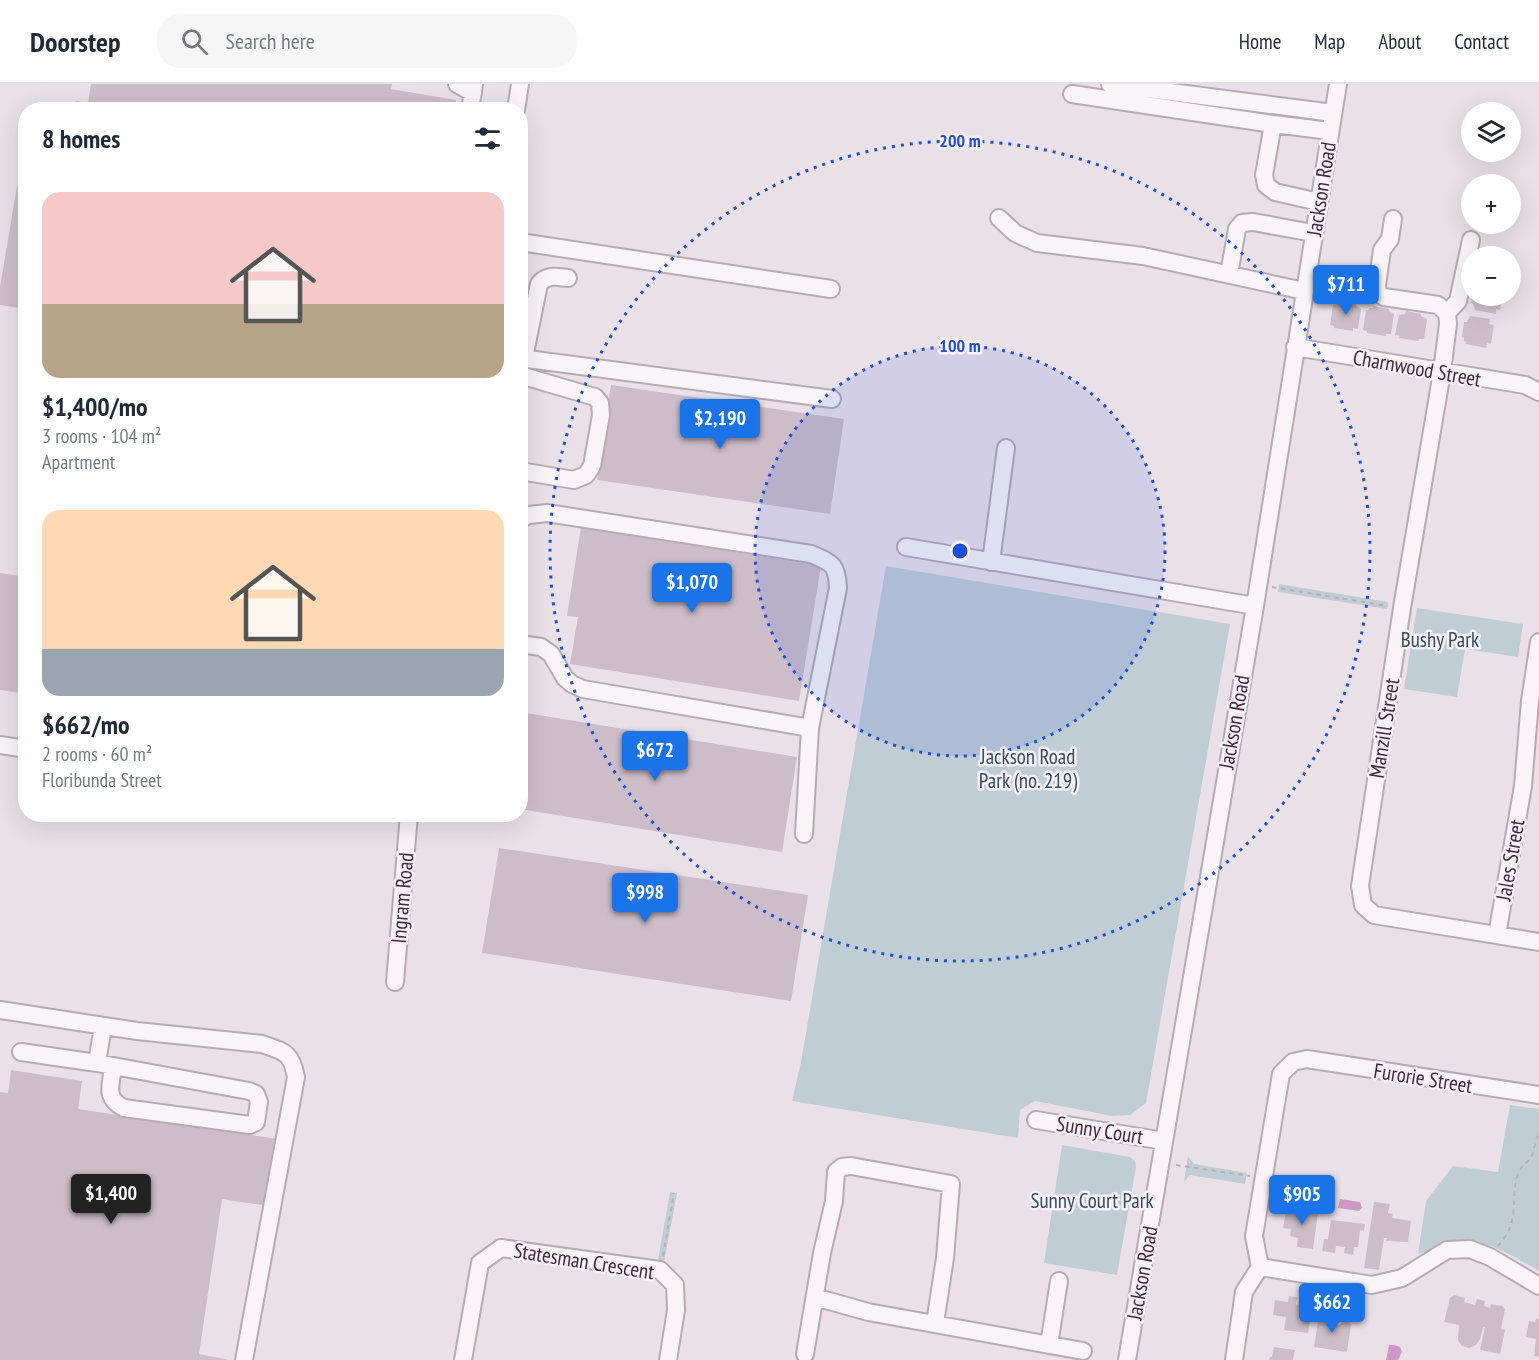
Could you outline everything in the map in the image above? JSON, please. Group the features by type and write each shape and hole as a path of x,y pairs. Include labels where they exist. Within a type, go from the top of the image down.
{"street":[{"path":"457,84 472,96"},
{"path":"517,102 520,84"},
{"path":"1110,84 1334,112"},
{"name":"Jackson Road","path":"1127,1360 1255,606 1338,84"},
{"path":"1072,94 1273,124 1330,130"},
{"path":"1273,124 1264,176 1266,185 1275,192 1319,202"},
{"path":"999,218 1015,233 1037,243 1143,256 1304,291"},
{"path":"1393,219 1389,239 1382,250 1377,285 1378,293 1384,297 1438,305 1447,313 1458,301 1471,240"},
{"path":"1229,274 1237,229 1242,223 1252,222 1313,233"},
{"path":"528,243 831,289"},
{"path":"528,332 539,284 549,276 568,278"},
{"name":"Manzill Street","path":"1447,313 1448,324 1442,372 1402,608 1360,886 1363,905 1374,915 1539,942"},
{"name":"Charnwood Street","path":"1295,347 1525,385 1539,392"},
{"path":"528,359 832,399"},
{"path":"528,382 595,397 600,404 601,415 592,466 586,475 574,480 528,472"},
{"path":"991,562 1006,448"},
{"path":"528,516 547,513 811,554 828,561 837,572 838,588 810,728 804,834"},
{"path":"906,547 1255,606"},
{"name":"Jales Street","path":"1497,935 1523,786 1530,701 1539,642"},
{"path":"528,645 541,647 551,654 565,678 584,689 810,728"},
{"path":"0,745 18,748"},
{"name":"Ingram Road","path":"395,982 408,822"},
{"path":"0,1010 103,1026 228,1042 262,1044 281,1050 292,1060 296,1077 244,1360"},
{"path":"21,1052 105,1065 249,1091 256,1094 258,1102 256,1122 250,1125 124,1108 114,1103 110,1096 105,1065 103,1026"},
{"name":"Furorie Street","path":"1263,1178 1281,1074 1293,1062 1306,1059 1539,1095"},
{"name":"Sunny Court","path":"1036,1120 1164,1141"},
{"path":"805,1354 834,1202 836,1172 842,1167 851,1166 951,1184 945,1258 935,1323"},
{"path":"1234,1360 1244,1293 1260,1267 1254,1236 1263,1178"},
{"name":"Statesman Crescent","path":"463,1360 480,1263 501,1248 660,1270 675,1285 676,1310 669,1360"},
{"path":"1260,1267 1372,1285 1402,1278 1447,1250 1470,1249 1490,1257 1539,1286"},
{"path":"1049,1345 1059,1281"},
{"path":"815,1297 867,1312 1083,1351"}],"path":[{"path":"1258,584 1402,608"},
{"path":"1490,1257 1508,1233 1513,1219 1517,1175 1521,1165 1531,1158 1539,1131"},
{"path":"1161,1164 1182,1165 1263,1178"},
{"path":"660,1270 674,1193"}],"green space":[{"name":"Jackson Road Park (no. 219)","path":"886,566 1230,624 1146,1103 1130,1115 1112,1116 1035,1101 1020,1110 1018,1138 792,1101 801,1062"},
{"path":"1279,584 1388,602 1387,609 1278,592"},
{"name":"Bushy Park","path":"1417,608 1523,624 1518,657 1465,649 1457,697 1404,689"},
{"path":"1510,1105 1539,1109 1539,1271 1507,1253 1481,1244 1454,1244 1418,1254 1426,1201 1453,1166 1498,1172"},
{"name":"Sunny Court Park","path":"1062,1145 1130,1157 1135,1161 1136,1167 1117,1275 1044,1263"},
{"path":"1188,1156 1194,1164 1247,1173 1245,1184 1190,1175 1184,1182"},
{"path":"670,1192 677,1193 664,1262 658,1260"}],"shaded area":[{"path":"1340,1199 1360,1202 1362,1208 1359,1211 1338,1208"},
{"path":"1389,1345 1400,1347 1402,1352 1398,1360 1386,1360"}],"building":[{"path":"91,84 392,84 391,89 456,100 456,102 88,102"},
{"path":"17,186 18,308 0,305 0,287"},
{"path":"1340,301 1356,303 1356,306 1361,309 1358,329 1353,328 1353,331 1334,328 1330,325 1333,305"},
{"path":"1373,306 1389,309 1394,314 1391,334 1386,334 1386,336 1367,333 1363,330 1366,310"},
{"path":"1474,306 1501,306 1500,310 1496,309 1496,314 1475,310"},
{"path":"1406,311 1421,314 1427,319 1424,339 1418,341 1399,338 1400,336 1395,335 1399,315 1405,314"},
{"path":"1470,316 1490,319 1489,324 1494,325 1491,344 1487,343 1486,348 1466,344 1462,337 1464,322 1467,322"},
{"path":"611,385 844,419 830,514 597,480"},
{"path":"581,527 821,566 799,701 570,664 578,617 567,616"},
{"path":"0,573 18,576 18,693 0,690"},
{"path":"528,713 797,757 782,852 528,810"},
{"path":"499,848 808,895 791,1001 482,953"},
{"path":"11,1070 82,1081 78,1109 278,1139 268,1206 222,1199 199,1354 229,1360 0,1360 0,1092 8,1093"},
{"path":"1374,1202 1390,1204 1388,1213 1393,1214 1392,1218 1411,1221 1408,1242 1386,1241 1387,1238 1384,1238 1379,1270 1364,1268"},
{"path":"1292,1205 1302,1206 1302,1210 1318,1213 1313,1249 1297,1247 1298,1238 1290,1236 1291,1229 1283,1228 1286,1212 1291,1213"},
{"path":"1331,1220 1365,1224 1364,1231 1360,1230 1358,1247 1354,1247 1353,1255 1344,1253 1345,1247 1336,1246 1335,1253 1322,1251 1324,1239 1328,1239"},
{"path":"1454,1295 1465,1298 1464,1302 1475,1305 1477,1299 1485,1301 1484,1306 1490,1308 1491,1304 1502,1306 1505,1309 1501,1329 1505,1330 1500,1354 1480,1350 1485,1327 1476,1345 1469,1348 1462,1346 1458,1340 1459,1325 1444,1322 1450,1298"},
{"path":"1289,1296 1297,1297 1296,1304 1298,1305 1299,1301 1313,1303 1308,1333 1284,1330 1286,1317 1273,1315 1275,1300 1288,1302"},
{"path":"1319,1314 1334,1316 1333,1324 1340,1325 1343,1321 1349,1322 1351,1325 1347,1352 1314,1347"},
{"path":"1539,1319 1539,1357 1534,1356 1536,1339 1526,1337 1529,1321 1535,1322"},
{"path":"1274,1347 1295,1350 1293,1360 1269,1360"}]}
